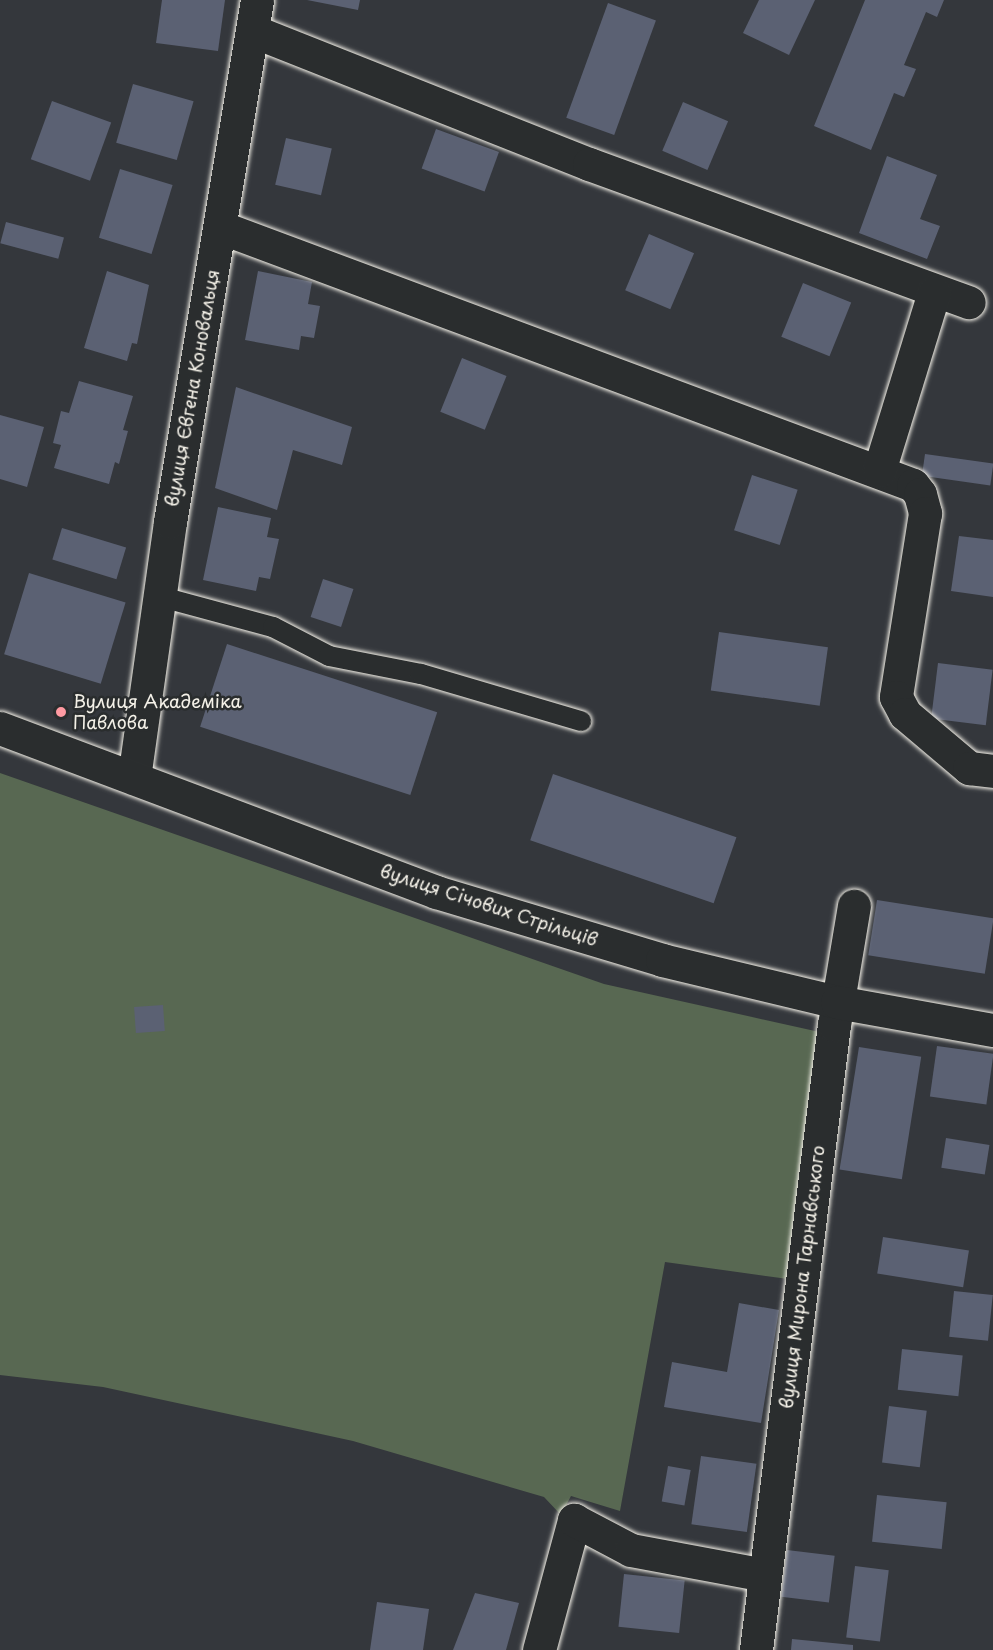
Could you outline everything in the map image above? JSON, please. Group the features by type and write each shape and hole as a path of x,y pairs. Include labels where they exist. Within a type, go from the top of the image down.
{"street":[{"name":"вулиця Євгена Коновальця","path":"134,778 158,596 255,16"},
{"path":"255,16 589,164 934,292 969,302"},
{"path":"220,227 913,485 920,494 925,513 896,697 905,714 969,768 993,771"},
{"path":"879,471 934,292"},
{"name":"вулиця Січових Стрільців","path":"0,728 436,892 662,960 837,1002 993,1030"},
{"name":"вулиця Мирона Тарнавського","path":"756,1650 837,1002 854,906"},
{"path":"539,1650 570,1513 630,1550 765,1575"}],"lane":[{"path":"158,596 273,627 329,656 421,674 580,721"}],"green space":[{"path":"0,773 604,984 824,1033 788,1279 665,1262 620,1511 571,1496 561,1515 544,1497 353,1441 103,1387 0,1375"}],"building":[{"path":"162,0 225,0 218,51 156,43"},
{"path":"307,0 360,0 358,10"},
{"path":"759,0 815,0 789,55 743,33"},
{"path":"865,0 944,0 937,17 926,12 904,65 916,69 904,97 894,93 871,150 814,126"},
{"path":"608,3 656,20 614,135 566,118"},
{"path":"133,84 194,101 177,160 116,143"},
{"path":"52,101 111,123 90,181 31,159"},
{"path":"683,102 728,121 707,170 662,151"},
{"path":"436,129 499,152 485,191 422,168"},
{"path":"286,138 332,149 321,195 275,185"},
{"path":"887,156 937,175 920,219 940,226 927,259 859,233"},
{"path":"120,169 173,185 152,254 99,238"},
{"path":"6,222 64,238 58,259 0,243"},
{"path":"649,234 694,253 670,309 625,290"},
{"path":"107,271 149,285 137,344 132,343 127,361 84,348"},
{"path":"258,271 312,282 308,304 320,306 314,338 301,336 299,350 245,340"},
{"path":"803,283 851,302 829,356 781,337"},
{"path":"462,358 507,376 485,430 440,412"},
{"path":"79,381 133,396 123,430 128,431 119,464 115,462 109,484 54,468 61,445 53,443 61,411 69,413"},
{"path":"236,387 352,427 342,465 293,450 277,510 215,488"},
{"path":"0,415 44,427 27,487 0,479"},
{"path":"925,454 993,464 990,485 922,476"},
{"path":"752,475 798,490 780,545 734,530"},
{"path":"218,507 271,518 267,537 279,539 270,579 259,577 256,591 203,580"},
{"path":"62,528 126,548 116,579 52,560"},
{"path":"959,536 993,540 993,597 951,591"},
{"path":"29,573 126,603 101,684 4,654"},
{"path":"323,579 353,589 341,627 311,617"},
{"path":"719,632 828,647 820,706 711,690"},
{"path":"227,644 437,712 410,795 200,727"},
{"path":"938,663 993,670 986,725 931,719"},
{"path":"553,774 736,837 714,903 530,840"},
{"path":"877,900 993,918 985,974 868,955"},
{"path":"163,1005 165,1031 136,1033 134,1007"},
{"path":"937,1046 993,1054 986,1104 930,1097"},
{"path":"859,1047 921,1057 902,1179 840,1169"},
{"path":"946,1138 989,1145 985,1175 941,1168"},
{"path":"883,1237 969,1251 963,1287 877,1274"},
{"path":"954,1291 993,1295 988,1341 949,1337"},
{"path":"739,1303 779,1310 761,1423 664,1407 672,1362 727,1372"},
{"path":"902,1349 963,1355 958,1396 898,1390"},
{"path":"889,1406 927,1411 920,1467 882,1463"},
{"path":"701,1456 756,1464 747,1532 691,1524"},
{"path":"668,1466 691,1470 684,1505 662,1501"},
{"path":"877,1495 947,1502 942,1549 872,1542"},
{"path":"787,1550 835,1556 829,1602 781,1597"},
{"path":"855,1566 889,1570 880,1642 846,1637"},
{"path":"624,1574 685,1580 679,1633 618,1627"},
{"path":"475,1593 519,1603 506,1650 453,1650"},
{"path":"377,1602 429,1609 423,1650 370,1650"},
{"path":"792,1639 853,1645 853,1650 791,1650"}],"place":[{"name":"Вулиця Академіка Павлова","path":"61,712"}]}
